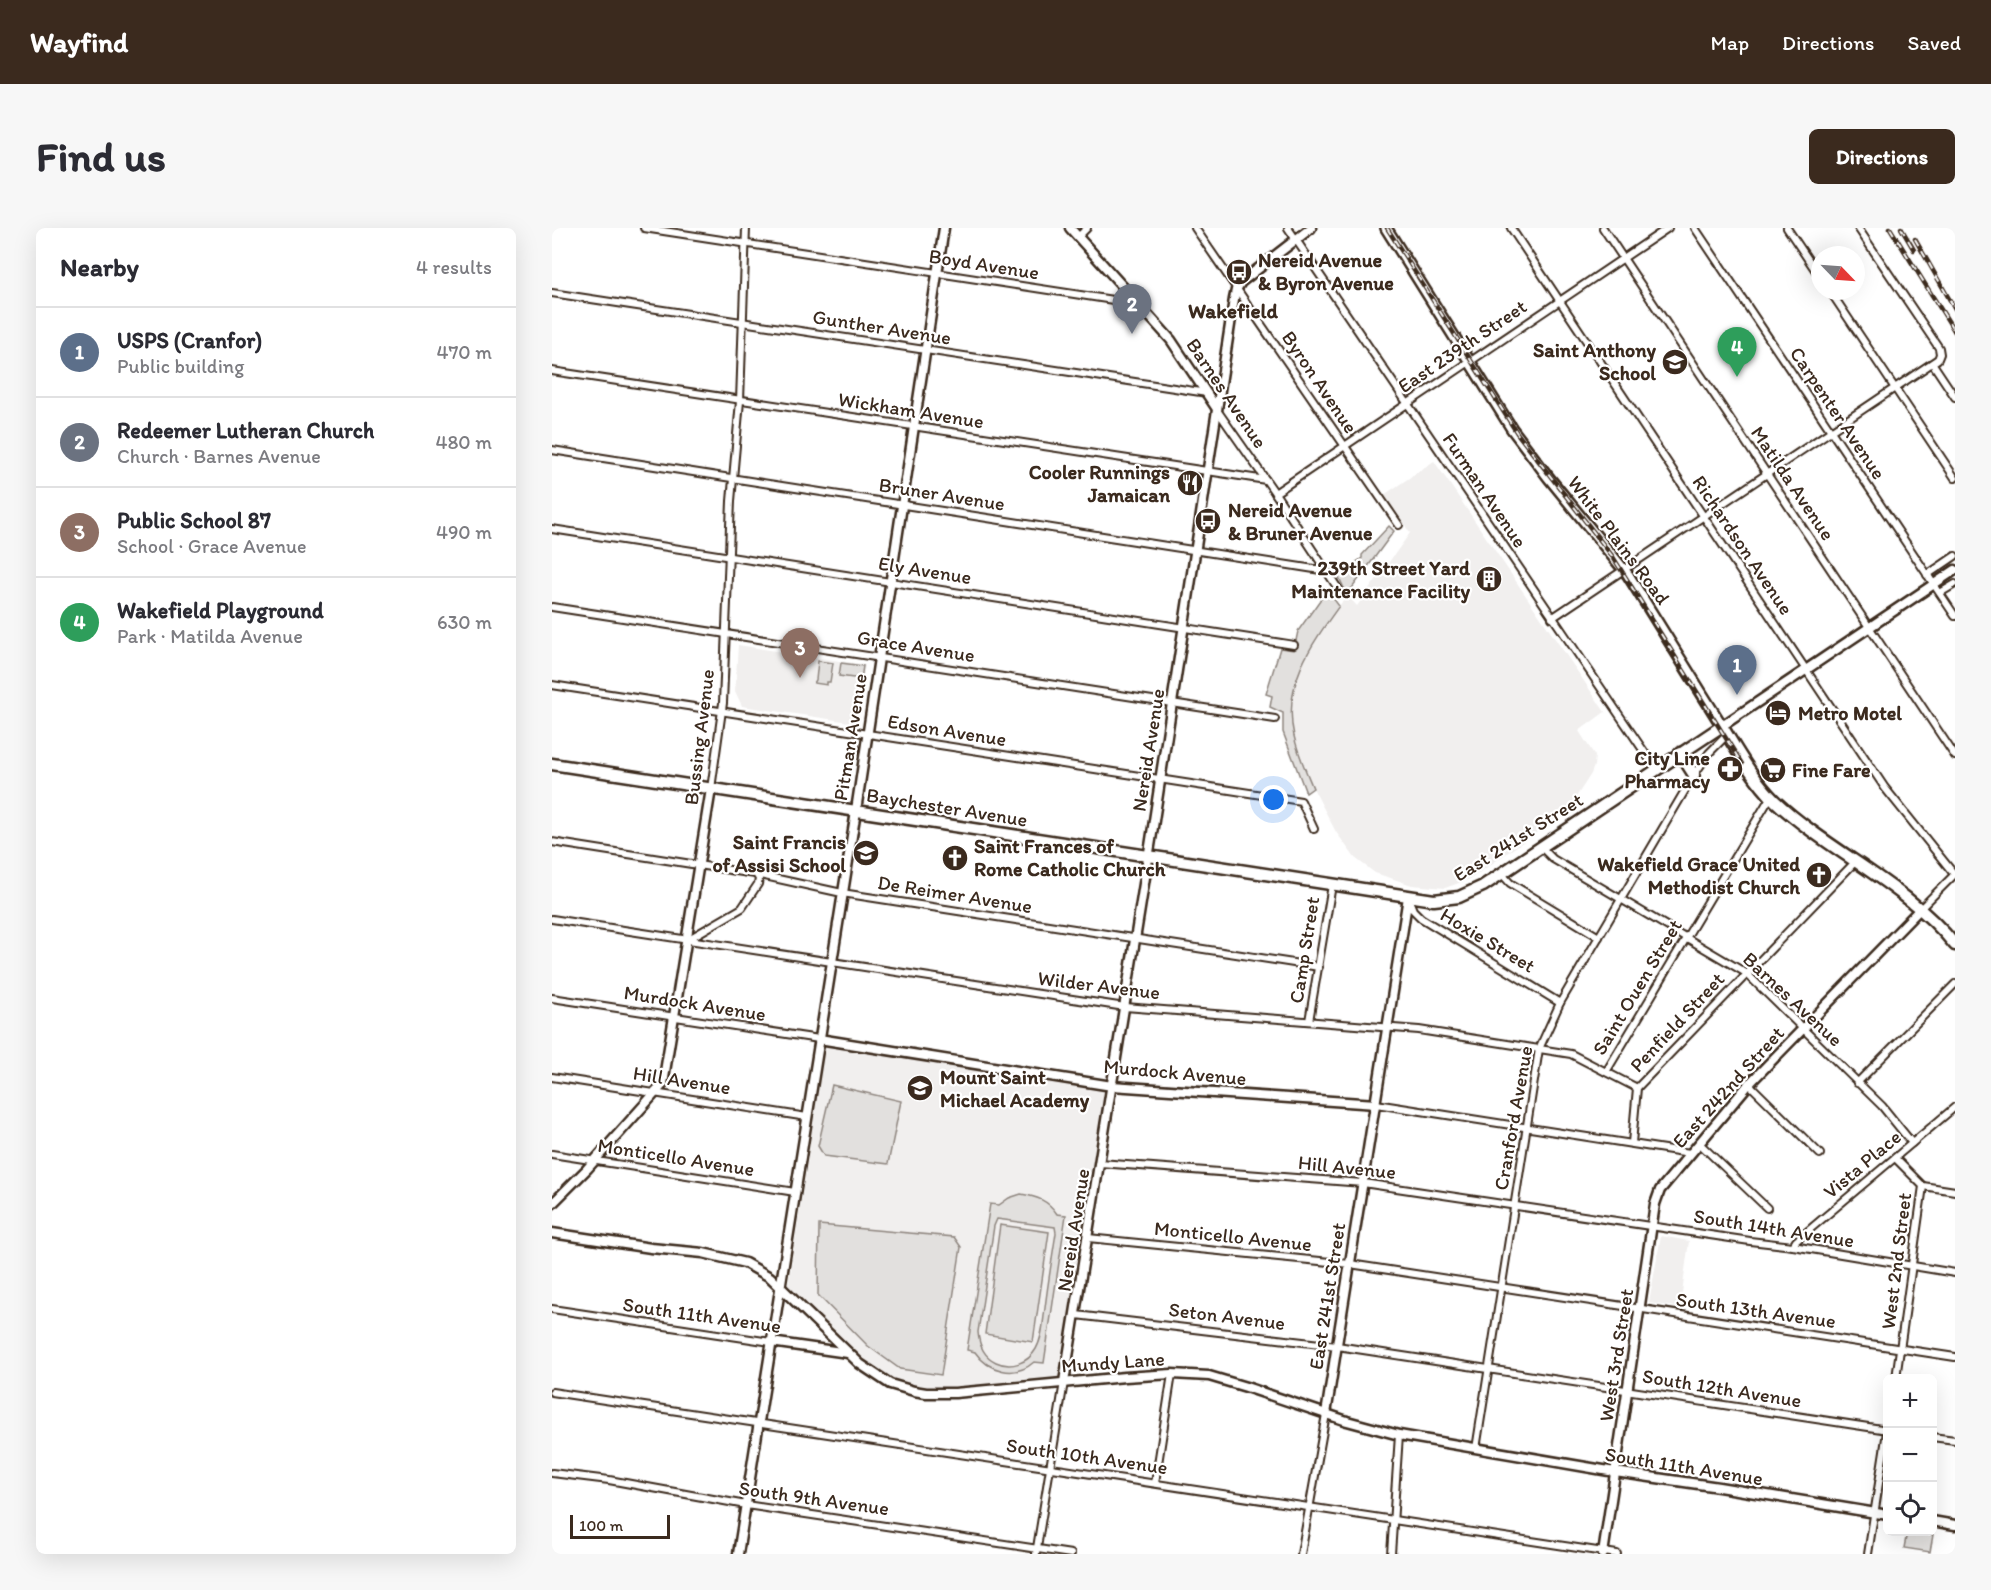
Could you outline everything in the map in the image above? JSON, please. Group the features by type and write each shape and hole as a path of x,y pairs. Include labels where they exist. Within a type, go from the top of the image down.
{"main road":[{"name":"White Plains Road","path":"1386,228 1530,454 1624,570 1751,772 1771,796 1920,909 1955,945"},
{"name":"East 241st Street","path":"1408,897 1434,900 1459,897 1477,889 1680,753 1725,730"},
{"path":"1680,753 1694,775"},
{"name":"Baychester Avenue","path":"552,764 1408,897"}],"street":[{"name":"Boyd Avenue","path":"644,228 1140,305"},
{"name":"Bussing Avenue","path":"552,1204 663,1084 711,789 721,712 732,478 741,400 746,228"},
{"name":"Pitman Avenue","path":"738,1554 944,228"},
{"name":"Barnes Avenue","path":"1070,228 1171,340 1339,590"},
{"path":"1078,237 1087,228"},
{"name":"Byron Avenue","path":"1195,228 1399,525"},
{"name":"Furman Avenue","path":"1288,228 1656,769"},
{"path":"1236,290 1244,280 1311,228"},
{"name":"Richardson Avenue","path":"1511,228 1886,788 1955,874"},
{"name":"Matilda Avenue","path":"1603,228 1955,756"},
{"name":"East 239th Street","path":"1275,493 1668,228"},
{"name":"Carpenter Avenue","path":"1695,228 1955,616"},
{"path":"1787,228 1811,264"},
{"path":"1552,618 1938,359 1940,351 1858,228"},
{"name":"Nereid Avenue","path":"1064,1382 1149,857 1236,290"},
{"name":"Gunther Avenue","path":"552,293 1207,393"},
{"path":"1836,300 1955,478"},
{"path":"1933,364 1955,397"},
{"name":"Wickham Avenue","path":"552,371 1207,473 1266,480"},
{"name":"Bruner Avenue","path":"552,450 1327,571"},
{"name":"Ely Avenue","path":"552,529 1294,645"},
{"path":"1927,575 1955,556"},
{"name":"East 241st Street","path":"1725,730 1806,669 1955,570"},
{"path":"1940,593 1955,584"},
{"name":"Grace Avenue","path":"552,607 1275,719"},
{"name":"Edson Avenue","path":"552,686 1301,801 1314,830"},
{"name":"Cranford Avenue","path":"1476,1449 1539,1049 1560,1003 1694,775 1725,730"},
{"name":"Saint Ouen Street","path":"1606,1071 1771,796"},
{"name":"De Reimer Avenue","path":"552,842 755,874 842,893 1318,967"},
{"name":"Barnes Avenue","path":"1541,846 1551,857 1746,973 1882,1106 1912,1143"},
{"name":"Penfield Street","path":"1632,1143 1637,1088 1856,861"},
{"path":"1501,873 1510,883 1599,937"},
{"path":"686,940 742,908 758,884 759,879 755,874"},
{"name":"East 242nd Street","path":"1657,1197 1664,1183 1749,1084 1955,874"},
{"name":"Camp Street","path":"1310,1021 1332,885"},
{"name":"East 241st Street","path":"1326,1414 1408,897"},
{"name":"Hoxie Street","path":"1408,897 1413,910 1421,918 1560,1003"},
{"name":"Wilder Avenue","path":"552,919 1125,1007 1388,1026 1539,1049 1571,1054 1637,1088"},
{"path":"1857,1083 1955,984"},
{"name":"Murdock Avenue","path":"552,998 1112,1086 1376,1104 1690,1153"},
{"name":"Hill Avenue","path":"552,1077 807,1117"},
{"path":"1749,1084 1820,1154"},
{"name":"Vista Place","path":"1793,1246 1796,1241 1955,1107"},
{"path":"1699,1143 1767,1208"},
{"name":"Monticello Avenue","path":"552,1154 795,1192"},
{"name":"West 2nd Street","path":"1895,1158 1923,1186 1897,1374"},
{"name":"Hill Avenue","path":"1100,1163 1363,1183 1589,1216"},
{"path":"1923,1186 1955,1191"},
{"name":"West 3rd Street","path":"1603,1553 1657,1197"},
{"name":"South 14th Avenue","path":"1589,1216 1955,1273"},
{"name":"Mundy Lane","path":"552,1233 731,1258 745,1263 763,1272 781,1287 848,1353 880,1379 900,1387 926,1393 956,1393 1172,1374 1209,1376 1375,1430 1476,1449"},
{"name":"Monticello Avenue","path":"1088,1238 1350,1264 1552,1295"},
{"name":"South 13th Avenue","path":"1552,1295 1955,1357"},
{"name":"South 11th Avenue","path":"552,1309 848,1353"},
{"name":"Seton Avenue","path":"1076,1315 1337,1346 1515,1373"},
{"name":"South 12th Avenue","path":"1515,1373 1883,1427"},
{"path":"1155,1483 1172,1374"},
{"path":"1036,1552 1064,1382"},
{"name":"South 10th Avenue","path":"552,1392 1617,1554"},
{"path":"1301,1554 1326,1414"},
{"path":"1391,1554 1399,1435"},
{"path":"1937,1438 1955,1440"},
{"name":"South 11th Avenue","path":"1476,1449 1883,1514"},
{"path":"1868,1554 1883,1456"},
{"name":"South 9th Avenue","path":"552,1473 609,1480 746,1505 1036,1552 1071,1554"},
{"path":"1937,1522 1955,1525"}],"shaded area":[{"path":"1434,461 1605,712 1579,731 1595,756 1594,766 1567,811 1470,879 1445,888 1412,885 1375,873 1355,858 1336,832 1313,788 1294,736 1291,712 1292,693 1302,663 1314,641 1347,595 1357,606 1410,533 1384,495"},
{"path":"1389,526 1394,531 1347,595 1338,575 1362,558 1362,555"},
{"path":"1327,590 1339,606 1309,651 1292,700 1291,717 1294,736 1313,788 1306,793 1283,732 1283,713 1270,707 1272,696 1266,694 1280,648 1294,650 1298,631"},
{"path":"738,645 865,665 856,723 742,706 735,691"},
{"path":"818,661 833,663 830,682 827,682 827,685 814,683"},
{"path":"841,663 863,666 861,679 839,676"},
{"path":"825,1045 1105,1089 1061,1377 932,1391 905,1387 885,1378 859,1359 788,1287"},
{"path":"832,1085 901,1101 888,1164 824,1156 818,1146"},
{"path":"1021,1194 1032,1196 1046,1202 1057,1214 1066,1215 1044,1363 1034,1362 1019,1370 1010,1371 994,1368 980,1359 975,1352 967,1350 990,1204 999,1205","holes":["997,1219 1055,1227 1056,1233 1038,1344 1033,1354 1024,1361 1013,1365 996,1362 982,1350 978,1332"]},
{"path":"819,1225 954,1237 961,1247 941,1375 900,1369 868,1346 818,1295"},
{"path":"1000,1225 1049,1232 1033,1342 985,1334"},
{"path":"1661,1236 1689,1241 1680,1308 1649,1303"},
{"path":"1906,1536 1933,1536 1930,1552 1904,1548"}],"railway":[{"path":"1387,228 1517,433 1613,557 1742,764"},
{"path":"1890,228 1955,332"},
{"path":"1901,228 1914,250"},
{"path":"1915,239 1955,309"}],"place":[{"name":"Nereid Avenue & Byron Avenue","path":"1239,272"},
{"name":"Redeemer Lutheran Church","path":"1132,334"},
{"name":"Saint Anthony School","path":"1675,362"},
{"name":"Wakefield Playground","path":"1737,377"},
{"name":"Cooler Runnings Jamaican","path":"1190,483"},
{"name":"Nereid Avenue & Bruner Avenue","path":"1208,521"},
{"name":"239th Street Yard Maintenance Facility","path":"1489,579"},
{"name":"Public School 87","path":"800,678"},
{"name":"USPS (Cranfor)","path":"1737,695"},
{"name":"Metro Motel","path":"1778,713"},
{"name":"City Line Pharmacy","path":"1730,769"},
{"name":"Fine Fare","path":"1773,770"},
{"name":"Saint Francis of Assisi School","path":"866,853"},
{"name":"Saint Frances of Rome Catholic Church","path":"955,858"},
{"name":"Wakefield Grace United Methodist Church","path":"1819,875"},
{"name":"Mount Saint Michael Academy","path":"920,1088"}],"district":[{"name":"Wakefield","path":"1233,311"}]}
